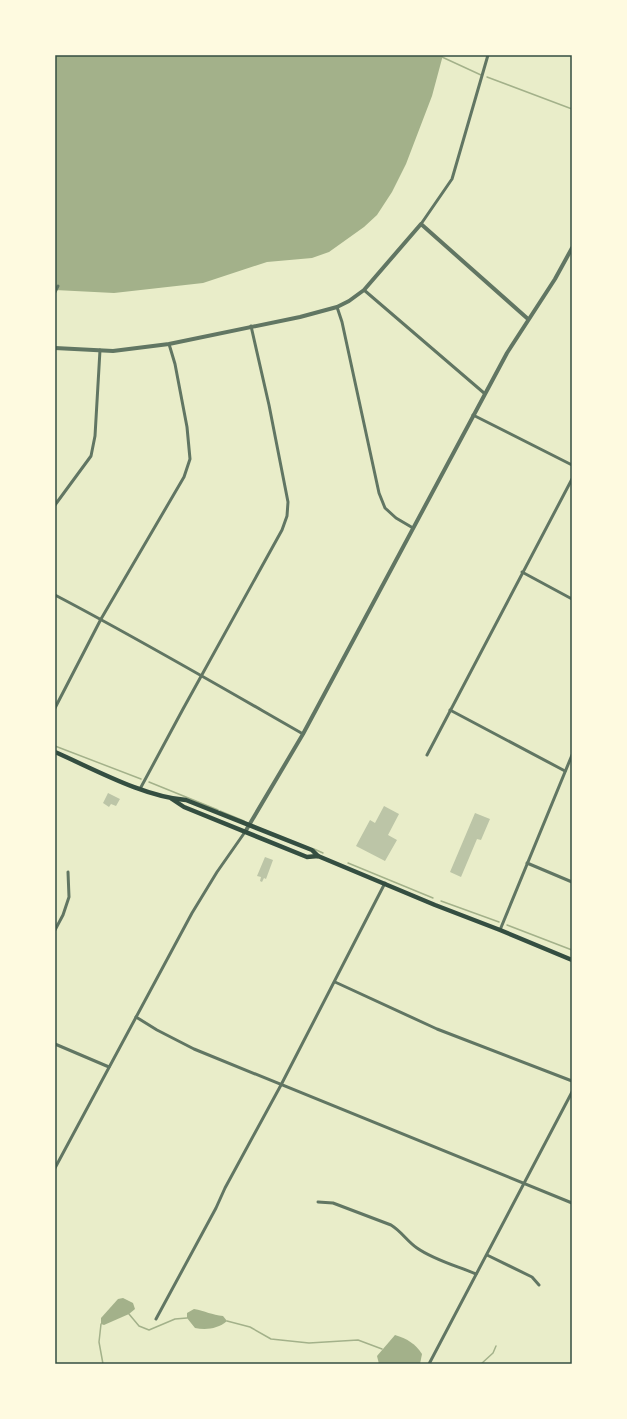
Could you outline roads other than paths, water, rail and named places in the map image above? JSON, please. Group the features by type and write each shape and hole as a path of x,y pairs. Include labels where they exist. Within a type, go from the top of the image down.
{"main road":[{"path":"55,752 140,790 172,799 186,800 312,850 318,856 572,960"},
{"path":"172,799 184,808 308,857 318,856"}],"street":[{"path":"55,348 113,351 169,344 300,317 337,307 349,301 364,290 421,224 452,179 488,55"},
{"path":"421,224 528,319"},
{"path":"55,1168 203,895 245,832 303,734 484,393 528,319 555,279 572,248"},
{"path":"55,292 58,286"},
{"path":"364,290 484,393"},
{"path":"337,307 342,322 379,493 385,508 396,518 413,528"},
{"path":"140,790 282,530 287,516 288,502 269,405 251,326"},
{"path":"55,708 101,619 184,476 190,459 187,427 175,364 169,344"},
{"path":"55,506 91,456 95,436 100,350"},
{"path":"473,415 572,465"},
{"path":"427,755 572,479"},
{"path":"522,572 572,599"},
{"path":"55,595 101,619 303,734"},
{"path":"450,710 565,771"},
{"path":"500,930 572,755"},
{"path":"527,863 572,882"},
{"path":"55,930 63,915 69,897 68,872"},
{"path":"156,1319 216,1208 224,1188 281,1085 385,884"},
{"path":"335,982 437,1029 572,1081"},
{"path":"136,1017 157,1030 194,1049 572,1202"},
{"path":"55,1044 108,1068"},
{"path":"429,1364 572,1092"},
{"path":"318,1202 333,1203 391,1225 425,1253 476,1274"},
{"path":"487,1255 532,1277 539,1285"}],"waterway":[{"path":"442,57 481,75"},
{"path":"487,77 572,109"},
{"path":"55,746 141,779"},
{"path":"149,782 218,810"},
{"path":"220,811 244,821"},
{"path":"314,849 323,853"},
{"path":"348,863 433,898"},
{"path":"441,901 499,922"},
{"path":"507,925 572,950"},
{"path":"129,1314 139,1326 149,1330 175,1319 187,1318"},
{"path":"227,1321 250,1327 271,1339 309,1343 358,1340 382,1349"},
{"path":"101,1324 99,1342 103,1364"},
{"path":"481,1364 493,1353 496,1346"}]}
